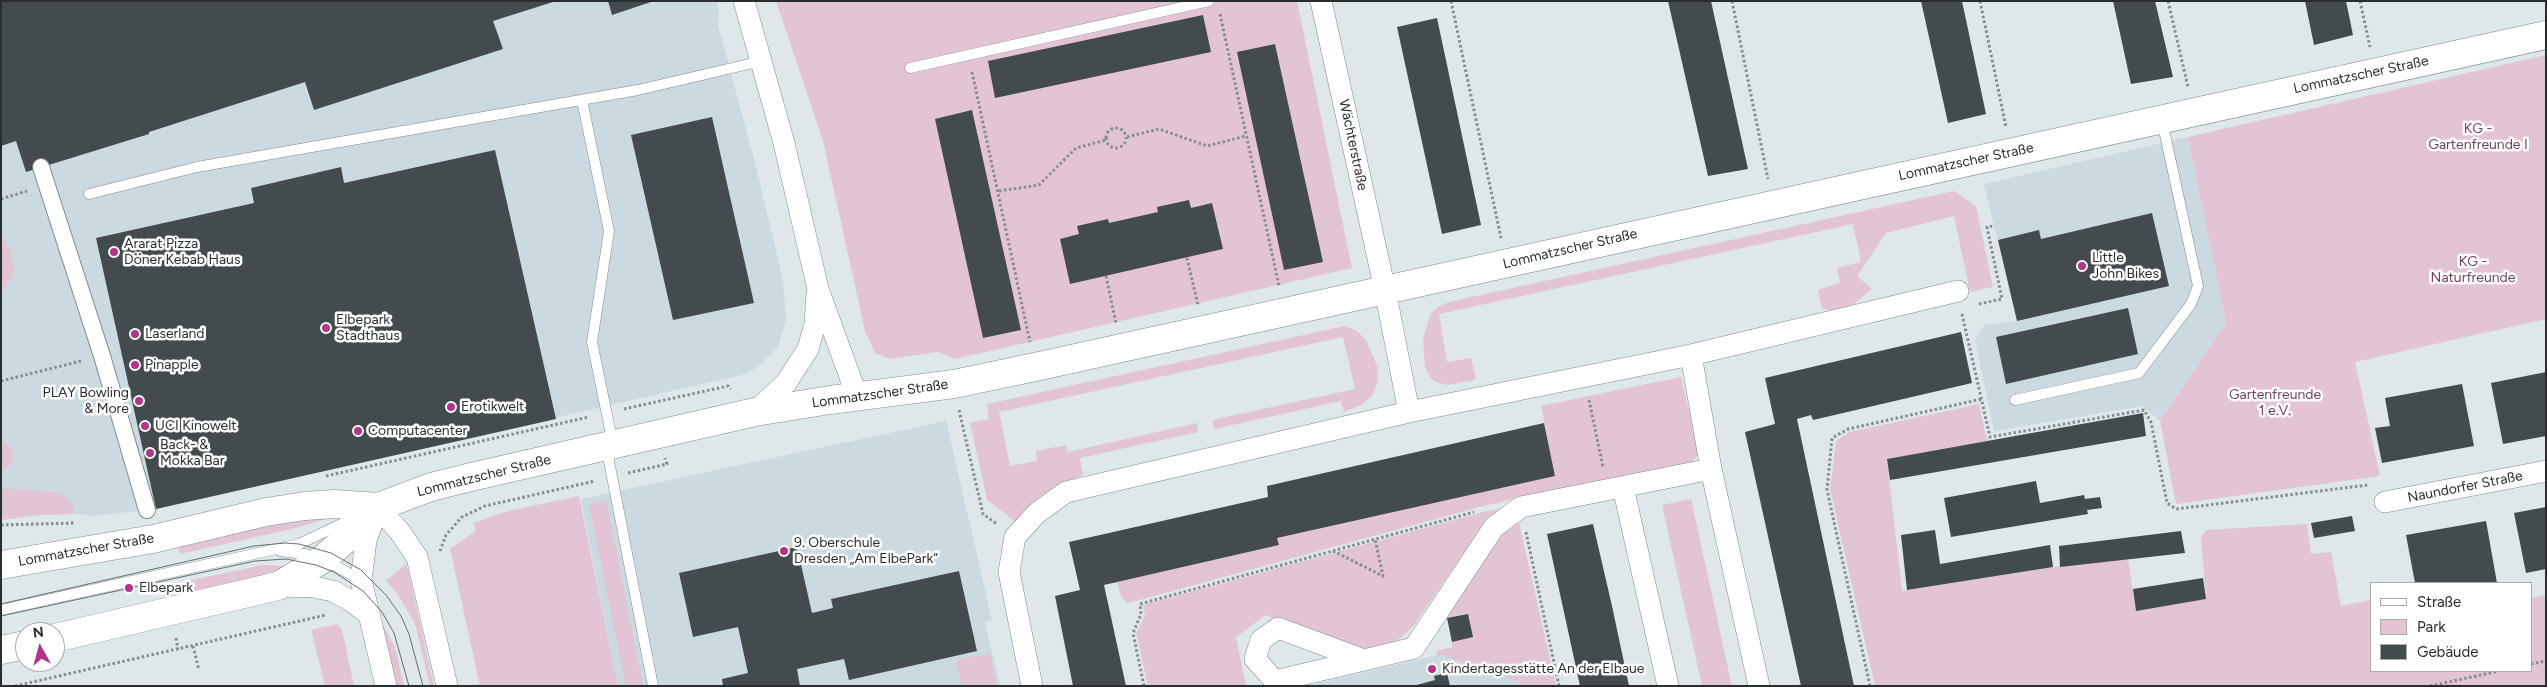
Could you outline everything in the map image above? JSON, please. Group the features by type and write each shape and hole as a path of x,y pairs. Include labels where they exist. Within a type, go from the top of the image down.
{"main road":[{"name":"Lommatzscher Straße","path":"1,565 153,539 266,512 304,506 334,504 378,507 431,487 755,412 857,396 954,384 1035,367 2546,35"},
{"name":"Lommatzscher Straße","path":"65,636 278,586 323,559 355,532 378,507"},
{"path":"1,650 15,647"}],"street":[{"path":"744,1 762,60 802,217 818,289 857,396"},
{"name":"Wächterstraße","path":"1322,1 1385,290"},
{"path":"41,167 102,356 147,510"},
{"path":"755,412 786,383 808,349 814,324 818,289"},
{"path":"1385,290 1409,412"},
{"path":"1032,686 1009,572 1015,538 1037,513 1066,492 1409,412 1960,300"},
{"path":"1691,355 1711,469 1759,686"},
{"path":"1364,660 1414,648 1494,528 1520,507 1711,469"},
{"name":"Naundorfer Straße","path":"2385,502 2546,471"},
{"path":"1616,488 1668,686"},
{"path":"386,686 361,580 366,540 378,507 400,532 417,557 447,686"},
{"path":"278,586 313,587 333,591 351,601 368,614"}],"lane":[{"path":"910,68 1209,1"},
{"path":"89,194 197,167 638,90 762,60"},
{"path":"582,100 609,231 592,342 607,413 609,445 653,686"},
{"path":"2015,400 2139,373 2191,304 2198,286 2162,119"},
{"path":"1,610 299,544 378,507"},
{"path":"269,550 305,554 323,559 361,580"}],"path":[{"path":"1451,1 1506,263"},
{"path":"1732,1 1773,205"},
{"path":"1980,1 2011,152"},
{"path":"2168,1 2194,112"},
{"path":"2360,1 2376,72"},
{"path":"1219,11 1285,312"},
{"path":"969,56 1035,367"},
{"path":"1106,140 1109,130 1115,127 1122,129 1127,137"},
{"path":"1127,137 1159,129 1207,146 1246,136"},
{"path":"1106,140 1110,146 1118,148 1125,143 1127,137"},
{"path":"999,191 1039,185 1076,148 1106,140"},
{"path":"1993,226 1987,227 2002,299 1960,300 1990,437 2144,410 2151,422 2167,503 2176,509 2371,484"},
{"path":"1187,258 1204,330"},
{"path":"1106,276 1121,348"},
{"path":"1,381 102,356"},
{"path":"1584,377 1616,488"},
{"path":"954,384 983,514 1015,538"},
{"path":"320,477 728,386 755,412"},
{"path":"1870,686 1827,490 1832,438 1848,429 1982,399"},
{"path":"1520,507 1559,686"},
{"path":"1144,686 1133,633 1141,614 1140,604 1478,511"},
{"path":"1,525 81,523"},
{"path":"1332,551 1383,576 1375,539"},
{"path":"193,646 199,670"},
{"path":"2532,664 2546,660"},
{"path":"2430,686 2494,672"}],"shaded area":[{"path":"1,1 717,1 719,10 718,25 755,163 783,280 786,319 778,347 759,366 746,374 156,509 93,516 75,514 39,515 1,520"},
{"path":"2188,137 2226,323 2160,421 2143,406 1994,431 1975,341 1984,325 2017,321 1984,184"},
{"name":"9. Oberschule Dresden „Am ElbePark“","path":"946,421 992,620 985,622 1000,686 618,686 581,499"},
{"name":"Kindertagesstätte An der Elbaue","path":"1442,654 1518,681 1519,686 1307,686"}],"green space":[{"path":"776,1 1297,1 1352,268 955,359 938,352 890,359 875,353 865,331 823,141"},
{"path":"2546,55 2546,319 2355,362 2380,476 2176,504 2160,421 2226,323 2188,137"},
{"path":"1954,191 1976,206 1993,287 1970,292 1954,216 1886,233 1857,276 1872,289 1854,304 1834,312 1822,308 1818,290 1840,283 1837,268 1861,262 1853,224 1439,314 1447,362 1471,358 1476,380 1447,385 1436,382 1430,377 1425,367 1423,339 1431,313 1449,302"},
{"path":"1,235 10,248 14,266 12,279 1,293"},
{"path":"1345,326 1357,331 1366,340 1378,368 1378,382 1372,396 1361,405 1344,412 1341,401 1214,429 1212,420 1355,389 1343,337 999,412 1010,466 1037,461 1036,451 1066,445 1068,452 1197,423 1198,432 1080,458 1083,475 1054,487 1039,497 1026,508 1016,522 987,500 970,423 989,419 987,404"},
{"path":"1681,377 1699,453 1689,466 1612,482 1608,479 1487,505 1136,601 1127,603 1121,596 1117,582 1279,545 1277,538 1555,476 1541,406"},
{"path":"1979,404 1987,441 1887,459 1902,591 2053,567 2128,559 2136,610 2206,599 2201,538 2206,530 2307,524 2311,554 2331,552 2341,606 2370,600 2370,672 2532,672 2532,598 2546,595 2546,686 1875,686 1830,489 1836,441 1850,432"},
{"path":"1,440 11,447 14,456 10,466 1,472"},
{"path":"1,488 56,492 70,499 75,514 39,515 1,520"},
{"path":"579,496 618,686 480,686 450,549 476,531 473,523 508,511"},
{"path":"1691,499 1732,686 1702,686 1662,505"},
{"path":"606,500 643,686 626,686 589,504"},
{"path":"1513,507 1483,525 1414,625 1401,638 1377,651 1353,649 1266,615 1236,637 1246,686 1148,686 1136,633 1145,616 1143,605 1487,511"},
{"path":"309,514 330,518 292,529 180,554 178,544"},
{"path":"1519,522 1556,686 1519,686 1518,681 1442,655 1437,656 1436,651 1452,647 1452,642 1472,637 1468,614 1447,618 1448,610 1500,536"},
{"path":"406,564 434,686 430,686 415,624 397,593 386,581"},
{"path":"263,565 283,566 283,568 259,576 189,592 187,581"},
{"path":"381,621 395,647 404,686 395,686"},
{"path":"337,624 342,629 354,686 325,686 311,630"},
{"path":"990,653 997,686 962,686 956,660"}],"building":[{"path":"1,1 553,2 493,21 503,49 314,110 305,82 149,132 149,134 26,172 16,141 1,146"},
{"path":"608,1 651,1 651,2 612,15"},
{"path":"1668,1 1711,1 1748,169 1708,176"},
{"path":"1921,1 1962,1 1986,114 1948,123"},
{"path":"2113,1 2155,1 2173,77 2131,84"},
{"path":"2305,1 2346,1 2353,35 2314,45"},
{"path":"1203,15 1211,52 995,98 988,61"},
{"path":"1437,18 1481,225 1442,234 1397,27"},
{"path":"1275,44 1323,262 1284,270 1237,52"},
{"path":"972,110 1021,330 983,338 935,119"},
{"path":"712,117 754,303 673,320 631,135"},
{"name":"Elbepark Stadthaus","path":"495,150 556,419 156,509 96,238 254,203 251,188 341,167 344,183"},
{"path":"1189,200 1191,208 1212,203 1223,249 1070,284 1060,239 1079,234 1077,226 1108,219 1109,223 1158,212 1157,207"},
{"path":"2152,213 2169,286 2017,321 1998,240 2039,230 2041,239"},
{"path":"2128,308 2138,354 2006,384 1996,337"},
{"path":"1961,332 1972,383 1813,420 1811,415 1797,419 1854,686 1801,686 1745,432 1775,424 1765,378"},
{"path":"2546,372 2546,436 2503,444 2491,383"},
{"path":"2462,384 2474,446 2382,463 2375,428 2390,426 2385,398"},
{"path":"2143,413 2146,436 1890,480 1887,459"},
{"path":"1544,423 1555,476 1277,538 1279,545 1104,585 1126,686 1073,686 1055,596 1080,590 1069,542 1268,497 1267,486"},
{"path":"2036,481 2040,503 2084,495 2085,499 2100,497 2102,508 2087,510 2088,514 1951,537 1944,498"},
{"path":"2546,507 2546,569 2526,573 2514,513"},
{"path":"2352,516 2355,531 2314,538 2311,523"},
{"path":"2486,521 2497,582 2415,582 2406,535"},
{"path":"1593,524 1629,686 1580,686 1547,534"},
{"path":"1935,530 1940,564 2050,545 2053,567 1907,590 1901,535"},
{"path":"2181,531 2185,553 2060,567 2059,546"},
{"path":"797,547 812,613 833,608 831,599 959,571 977,651 849,680 844,659 797,669 800,686 723,686 722,679 748,673 738,627 693,637 679,573"},
{"path":"2203,578 2206,599 2136,611 2133,589"},
{"path":"1468,614 1473,637 1452,642 1447,618"},
{"path":"1447,673 1450,686 1413,686 1435,680 1434,676"}],"tram line":[{"path":"1,604 254,546 285,543 299,544 331,553 361,570 386,595 401,616 409,634 423,686"},
{"path":"1,616 255,561 286,559 316,565 334,572 363,591 382,612 394,633 409,686"}],"place":[{"name":"Ararat Pizza Döner Kebab Haus","path":"114,252"},
{"name":"Little John Bikes","path":"2082,266"},
{"name":"Elbepark Stadthaus","path":"326,328"},
{"name":"Laserland","path":"135,334"},
{"name":"Pinapple","path":"135,365"},
{"name":"PLAY Bowling & More","path":"139,401"},
{"name":"Erotikwelt","path":"451,407"},
{"name":"UCI Kinowelt","path":"145,426"},
{"name":"Computacenter","path":"358,431"},
{"name":"Back- & Mokka Bar","path":"150,453"},
{"name":"9. Oberschule Dresden „Am ElbePark“","path":"784,551"},
{"name":"Elbepark","path":"129,588"},
{"name":"Kindertagesstätte An der Elbaue","path":"1432,669"}],"park label":[{"name":"KG - Gartenfreunde I","path":"2478,138"},
{"name":"KG - Naturfreunde","path":"2473,270"},
{"name":"Gartenfreunde 1 e.V.","path":"2275,404"}]}
